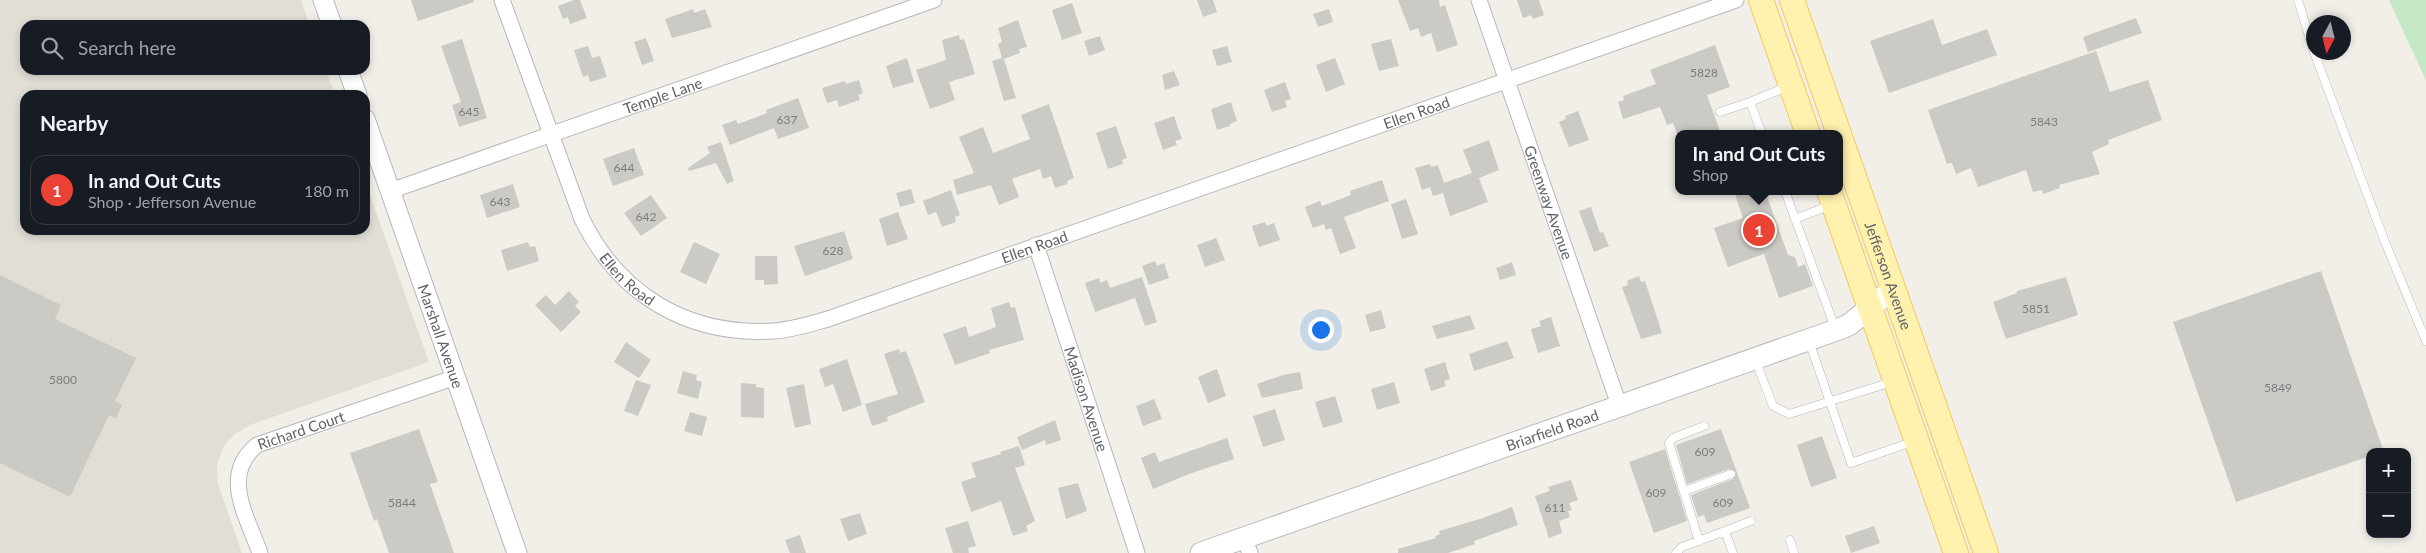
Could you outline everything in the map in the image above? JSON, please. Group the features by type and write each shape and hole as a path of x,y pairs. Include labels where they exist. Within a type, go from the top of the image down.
{"main road":[{"path":"1761,0 1807,130"},
{"name":"Jefferson Avenue","path":"1792,0 1838,130"},
{"name":"Jefferson Avenue","path":"1843,144 1986,553"},
{"name":"Jefferson Avenue","path":"1831,198 1956,553"},
{"name":"Briarfield Road","path":"1201,553 1247,545 1620,405 1836,330 1850,324 1894,288"}],"street":[{"path":"323,0 330,20"},
{"name":"Ellen Road","path":"502,0 582,220 590,237 614,269 635,289 662,308 704,324 748,331 774,331 802,327 837,316 1736,0"},
{"name":"Temple Lane","path":"390,191 934,0"},
{"name":"Greenway Avenue","path":"1478,0 1620,405"},
{"path":"350,75 355,90"},
{"name":"Marshall Avenue","path":"370,133 518,553"},
{"name":"Madison Avenue","path":"1036,245 1137,553"},
{"name":"Richard Court","path":"260,553 238,488 241,463 248,452 257,445 456,377"}],"lane":[{"path":"2298,0 2306,26"},
{"path":"2317,60 2385,242 2426,341"},
{"path":"1720,112 1791,85"},
{"path":"1750,102 1760,130"},
{"path":"1786,195 1836,330"},
{"path":"1795,219 1831,198"},
{"path":"1808,339 1851,463 1917,440"},
{"path":"1754,357 1774,406 1789,414 1896,381"},
{"path":"1699,541 1669,443 1672,438 1704,426"},
{"path":"1684,491 1731,474"},
{"path":"1676,553 1682,547 1751,521"},
{"path":"1725,530 1733,553"},
{"path":"1790,540 1794,553"}],"shaded area":[{"path":"0,0 301,0 308,20 20,20 20,75 328,75 333,90 20,90 20,235 370,235 370,195 429,362 250,425 235,434 224,446 217,465 218,484 242,553 0,553"}],"green space":[{"path":"2389,0 2426,0 2426,80 2424,76"}],"building":[{"path":"411,0 473,0 474,2 418,21"},
{"path":"574,0 580,0 587,18 570,24 568,17 563,19 558,6"},
{"path":"1197,0 1213,0 1217,12 1203,17"},
{"path":"1398,0 1439,0 1440,7 1445,5 1458,45 1437,52 1431,33 1421,37 1418,28 1410,31"},
{"path":"1517,0 1539,0 1544,15 1533,19 1531,15 1523,18"},
{"path":"1072,3 1082,33 1062,40 1052,10"},
{"path":"693,9 694,13 705,9 712,27 672,38 665,19"},
{"path":"1329,9 1333,22 1318,27 1313,14"},
{"path":"2136,18 2142,33 2088,52 2083,37"},
{"path":"1933,19 1942,45 1987,29 1997,55 1889,93 1870,41"},
{"path":"1018,20 1027,47 1019,49 1020,53 1004,59 1016,98 1004,101 992,61 1002,58 998,44 1002,42 998,28"},
{"path":"959,35 960,40 964,39 975,74 949,82 955,100 930,109 916,70 946,60 942,40"},
{"path":"1100,36 1105,50 1089,56 1084,41"},
{"path":"646,38 654,61 642,65 634,42"},
{"path":"462,39 487,118 459,127 452,105 461,102 441,46"},
{"path":"1391,39 1399,66 1379,71 1371,44"},
{"path":"1715,45 1730,87 1707,95 1720,130 1676,130 1673,123 1667,125 1660,107 1623,119 1618,102 1624,100 1623,96 1656,84 1650,70"},
{"path":"588,46 592,58 600,56 607,77 590,82 588,75 583,77 574,50"},
{"path":"1227,46 1232,62 1217,66 1212,50"},
{"path":"2096,51 2110,92 2148,80 2162,120 2108,140 2109,144 2092,152 2100,174 2059,185 2060,188 2043,194 2042,190 2033,192 2026,170 1978,187 1971,168 1956,174 1952,163 1947,164 1928,110"},
{"path":"907,58 914,82 893,88 886,66"},
{"path":"1335,58 1345,84 1326,92 1316,65"},
{"path":"1174,71 1180,85 1165,90 1162,75"},
{"path":"859,80 863,93 858,95 860,100 839,107 837,100 827,103 822,88 845,81 846,84"},
{"path":"1285,82 1291,99 1285,101 1287,107 1272,112 1264,90"},
{"path":"798,98 809,128 778,139 774,128 730,145 722,125 736,120 738,124 767,113 766,110"},
{"path":"1231,102 1237,121 1230,124 1230,126 1217,130 1211,109"},
{"path":"1049,104 1074,178 1067,181 1068,184 1055,188 1051,176 1043,179 1040,169 1012,179 1019,197 999,205 991,185 957,195 953,180 974,173 959,137 983,127 993,153 1030,139 1021,115"},
{"path":"1578,111 1589,140 1569,147 1559,122 1566,119 1565,116"},
{"path":"1174,116 1182,139 1175,141 1177,145 1163,150 1154,123"},
{"path":"1116,126 1127,158 1122,160 1123,164 1108,169 1096,133"},
{"path":"1489,140 1499,170 1479,178 1488,202 1450,216 1443,193 1433,196 1430,187 1422,190 1415,168 1430,164 1431,167 1438,165 1444,183 1472,173 1463,150"},
{"path":"721,142 734,181 727,184 716,163 689,171 688,168 710,153 707,147"},
{"path":"634,148 644,175 613,186 603,159"},
{"path":"1382,180 1389,201 1344,217 1356,248 1340,254 1331,228 1326,230 1324,224 1313,228 1305,207 1320,201 1322,206 1351,195 1350,191"},
{"path":"513,184 520,207 487,218 480,195"},
{"path":"911,189 915,203 900,207 896,193"},
{"path":"951,190 960,215 955,217 956,222 942,227 936,212 928,215 923,201"},
{"path":"651,195 667,218 641,236 624,213"},
{"path":"1735,195 1766,195 1788,255 1795,257 1798,267 1805,264 1813,286 1779,298 1764,254 1728,267 1714,228 1743,218"},
{"path":"1406,199 1418,234 1402,239 1391,204"},
{"path":"1591,207 1600,233 1603,232 1609,246 1594,252 1579,211"},
{"path":"898,212 908,239 887,246 879,219"},
{"path":"1265,222 1267,226 1274,223 1280,240 1259,247 1252,226"},
{"path":"844,231 853,259 805,276 794,246"},
{"path":"1216,238 1225,260 1205,267 1197,245"},
{"path":"528,242 530,247 535,246 539,261 507,271 501,250"},
{"path":"694,242 720,254 706,284 680,272"},
{"path":"755,256 777,256 778,284 764,285 764,280 755,280"},
{"path":"1155,261 1157,266 1164,263 1169,278 1149,285 1142,266"},
{"path":"1512,262 1516,275 1500,280 1496,268"},
{"path":"2321,271 2383,448 2366,448 2366,457 2236,502 2173,322"},
{"path":"0,275 61,305 55,319 136,358 115,401 122,405 116,418 109,415 70,497 0,463"},
{"path":"1639,276 1641,282 1645,281 1662,333 1641,339 1622,287 1628,285 1627,281"},
{"path":"1142,277 1157,322 1145,326 1135,298 1095,312 1085,283 1099,278 1100,283 1107,280 1110,288"},
{"path":"2066,277 2078,315 2006,339 1993,302 2017,293 2017,291"},
{"path":"569,291 579,302 575,306 581,312 561,332 535,305 546,295 555,305"},
{"path":"1009,302 1011,308 1015,307 1024,340 989,350 990,353 955,365 943,334 966,326 969,337 996,327 991,308"},
{"path":"1381,310 1386,328 1370,332 1365,315"},
{"path":"1470,315 1475,329 1437,339 1432,326"},
{"path":"1551,317 1560,346 1538,353 1531,329 1541,326 1539,321"},
{"path":"1507,341 1514,358 1474,371 1469,354"},
{"path":"626,342 651,360 639,378 614,362"},
{"path":"899,349 900,353 906,351 925,402 887,417 888,421 872,426 865,404 898,394 884,354"},
{"path":"847,359 862,405 843,412 833,384 825,387 819,369"},
{"path":"1445,362 1450,379 1444,381 1446,386 1431,391 1424,369"},
{"path":"1217,369 1226,396 1208,403 1198,377"},
{"path":"683,371 697,375 696,380 702,382 698,399 677,393"},
{"path":"1300,372 1303,389 1262,398 1257,384 1283,375"},
{"path":"636,380 651,385 638,416 624,411"},
{"path":"1394,382 1400,403 1377,410 1371,389"},
{"path":"741,383 756,384 756,387 764,388 764,418 741,417"},
{"path":"804,384 811,424 795,428 786,388"},
{"path":"1335,396 1343,422 1323,428 1315,402"},
{"path":"1154,399 1162,419 1143,426 1136,406"},
{"path":"1275,409 1285,440 1263,447 1253,416"},
{"path":"690,412 707,417 702,436 684,431"},
{"path":"1055,420 1061,440 1046,445 1045,440 1022,450 1017,437"},
{"path":"419,429 438,482 430,484 454,553 389,553 377,519 374,521 350,453"},
{"path":"1721,429 1750,508 1707,523 1704,515 1698,517 1691,495 1733,479 1736,472 1729,469 1687,484 1676,445"},
{"path":"1822,436 1837,478 1811,487 1797,445"},
{"path":"1227,438 1234,459 1189,474 1153,489 1141,458 1155,452 1159,462"},
{"path":"1019,446 1025,465 1015,468 1035,521 1026,526 1028,531 1013,536 1001,501 971,512 961,482 976,477 971,463 1001,454 1000,452"},
{"path":"1665,449 1687,521 1654,533 1629,462"},
{"path":"1571,480 1578,500 1569,503 1572,510 1568,511 1570,517 1559,521 1562,533 1549,538 1535,496 1550,491 1548,487"},
{"path":"1078,483 1087,511 1066,519 1058,488"},
{"path":"1512,507 1518,525 1474,541 1475,544 1448,553 1398,553 1398,549 1436,538 1435,536 1440,534 1439,531"},
{"path":"860,513 867,534 848,541 840,519"},
{"path":"968,521 976,546 968,548 969,553 953,553 945,528"},
{"path":"1874,526 1880,543 1851,553 1845,536"},
{"path":"800,535 806,553 790,553 785,540"}],"place":[{"name":"In and Out Cuts","path":"1759,230"}]}
